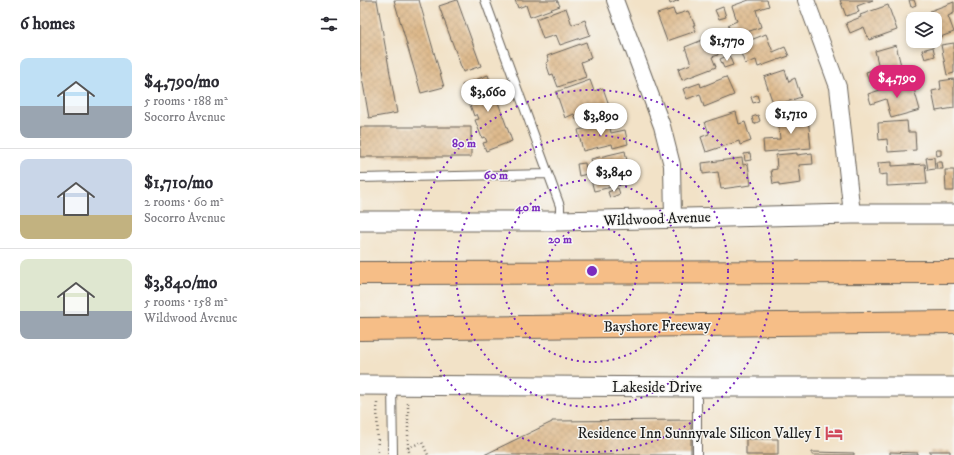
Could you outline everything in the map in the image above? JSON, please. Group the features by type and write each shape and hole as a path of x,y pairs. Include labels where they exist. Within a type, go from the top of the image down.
{"highway":[{"path":"360,273 954,272"},
{"name":"Bayshore Freeway","path":"360,329 954,322"}],"street":[{"path":"615,0 662,126 672,165 673,218"},
{"path":"806,0 838,87 852,214"},
{"name":"Wildwood Avenue","path":"360,221 560,222 852,214 954,214"},
{"name":"Lakeside Drive","path":"360,385 954,387"}],"lane":[{"path":"485,0 560,206 560,222"},
{"path":"360,178 548,174"},
{"path":"392,385 393,455"},
{"path":"697,387 697,455"}],"path":[{"path":"377,403 378,455"},
{"path":"408,403 408,448 410,455"},
{"path":"408,448 422,442 428,455"}],"building":[{"path":"360,0 377,0 397,113 369,118 360,66"},
{"path":"394,0 419,0 444,87 421,93"},
{"path":"457,0 481,66 463,72 439,6"},
{"path":"515,0 557,0 560,6 530,17 526,5 518,8"},
{"path":"669,0 679,0 670,4"},
{"path":"749,0 767,0 769,6 756,10 761,27 733,37 728,25 737,21 732,6"},
{"path":"840,0 873,0 857,6 859,12 846,16"},
{"path":"909,0 914,0 916,5 911,7"},
{"path":"954,2 954,13 948,16 954,32 942,36 942,12 930,11"},
{"path":"888,5 897,30 869,40 864,27 850,33 846,23 861,17 860,15"},
{"path":"723,7 726,17 719,19 715,10"},
{"path":"566,8 572,25 585,20 590,35 560,45 556,35 543,39 536,19"},
{"path":"673,9 675,15 688,11 695,25 693,25 696,31 667,41 657,14"},
{"path":"766,34 773,52 785,47 789,56 758,67 756,60 745,64 738,45"},
{"path":"705,39 707,45 714,42 718,55 712,57 716,67 682,80 678,69 691,64 685,47"},
{"path":"586,42 591,58 581,62 586,77 558,87 553,74 550,75 546,63 549,61 547,56"},
{"path":"954,43 954,73 947,75 942,45"},
{"path":"896,45 903,74 883,80 882,78 869,81 866,72 879,68 875,51"},
{"path":"933,48 935,56 925,59 922,50"},
{"path":"729,55 733,65 724,68 720,59"},
{"path":"785,70 789,82 795,78 801,97 774,106 764,77"},
{"path":"488,75 512,141 486,151 483,143 487,142 485,137 482,138 475,120 479,119 477,114 474,116 468,99 471,98 469,93 466,94 462,85"},
{"path":"726,77 734,95 704,107 700,94 687,99 683,89 700,83 701,87"},
{"path":"954,79 954,108 936,111 932,91 941,89 940,81"},
{"path":"590,80 594,91 603,88 610,108 576,120 574,114 565,118 556,92"},
{"path":"898,81 900,87 908,85 910,90 914,89 920,110 891,118 886,99 871,104 868,94 883,89 882,85"},
{"path":"757,95 759,101 753,103 751,97"},
{"path":"736,112 739,124 745,122 751,141 740,145 739,141 706,152 701,137 709,134 705,122"},
{"path":"805,112 805,117 808,117 811,148 764,152 763,140 780,139 778,119"},
{"path":"758,115 760,121 754,124 752,117"},
{"path":"907,121 908,132 915,132 916,150 888,152 887,139 879,140 878,123"},
{"path":"609,123 611,133 625,130 628,144 613,148 612,144 583,151 578,130"},
{"path":"360,127 471,127 471,157 360,157"},
{"path":"936,150 941,150 941,155 937,156"},
{"path":"625,151 628,166 625,167 629,183 594,191 590,176 595,175 591,159"},
{"path":"750,153 751,160 745,161 744,154"},
{"path":"797,153 797,155 812,153 813,164 799,165 801,183 779,186 779,183 773,184 771,170 777,169 776,155"},
{"path":"934,157 935,169 928,170 926,158"},
{"path":"742,158 743,165 748,164 751,185 721,189 718,172 703,174 702,163"},
{"path":"892,162 892,166 925,164 927,184 887,186 887,174 879,175 878,163"},
{"path":"936,162 942,162 943,169 937,169"},
{"path":"585,163 587,174 579,176 577,164"},
{"path":"945,170 954,170 954,191 946,191"},
{"path":"618,188 620,194 610,198 608,192"},
{"path":"691,420 691,455 484,455 552,421"},
{"path":"746,439 778,439 778,455 746,455"},
{"path":"930,451 950,451 950,455 930,455"},
{"path":"812,452 854,453 854,455 812,455"},
{"path":"890,452 918,453 918,455 890,455"}],"place":[{"name":"Residence Inn Sunnyvale Silicon Valley I","path":"834,433"}]}
